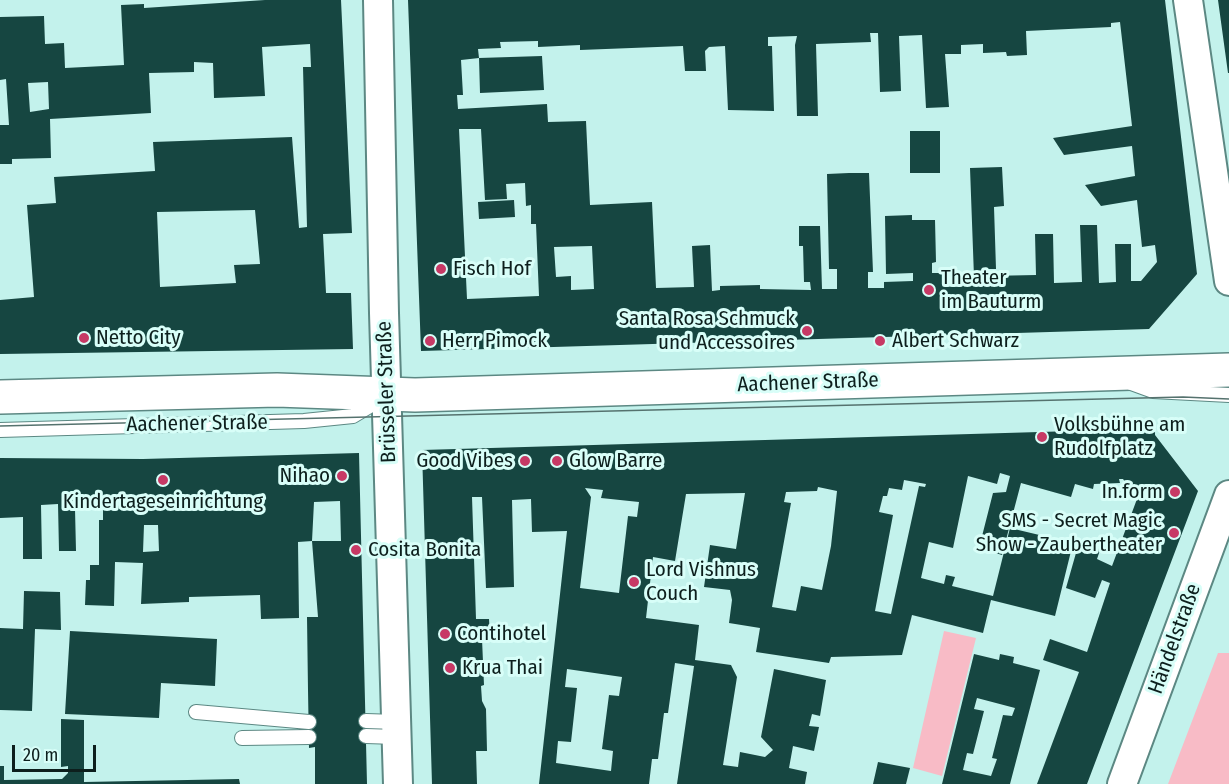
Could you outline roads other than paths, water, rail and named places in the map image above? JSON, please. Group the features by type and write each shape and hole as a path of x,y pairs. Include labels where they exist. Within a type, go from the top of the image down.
{"main road":[{"name":"Aachener Straße","path":"0,397 277,390 387,395 1229,370"}],"street":[{"name":"Brüsseler Straße","path":"378,0 398,784"},
{"path":"1188,0 1229,281"},
{"name":"Händelstraße","path":"1122,784 1229,495"}],"lane":[{"path":"1108,375 1153,391 1229,395"},
{"name":"Aachener Straße","path":"0,430 303,422 353,416 387,395"},
{"path":"196,712 309,722"},
{"path":"366,721 396,729"},
{"path":"366,736 396,729"},
{"path":"242,738 309,737"}],"tram line":[{"path":"0,426 1183,397 1229,399"}],"place":[{"name":"Fisch Hof","path":"441,269"},
{"name":"Theater im Bauturm","path":"929,290"},
{"name":"Santa Rosa Schmuck und Accessoires","path":"807,331"},
{"name":"Netto City","path":"84,338"},
{"name":"Herr Pimock","path":"430,341"},
{"name":"Albert Schwarz","path":"880,341"},
{"name":"Volksbühne am Rudolfplatz","path":"1042,437"},
{"name":"Good Vibes","path":"525,461"},
{"name":"Glow Barre","path":"557,461"},
{"name":"Nihao","path":"342,476"},
{"name":"Kindertageseinrichtung","path":"163,480"},
{"name":"In.form","path":"1175,492"},
{"name":"SMS - Secret Magic Show - Zaubertheater","path":"1174,533"},
{"name":"Cosita Bonita","path":"356,550"},
{"name":"Lord Vishnus Couch","path":"634,582"},
{"name":"Contihotel","path":"445,634"},
{"name":"Krua Thai","path":"450,668"}]}
